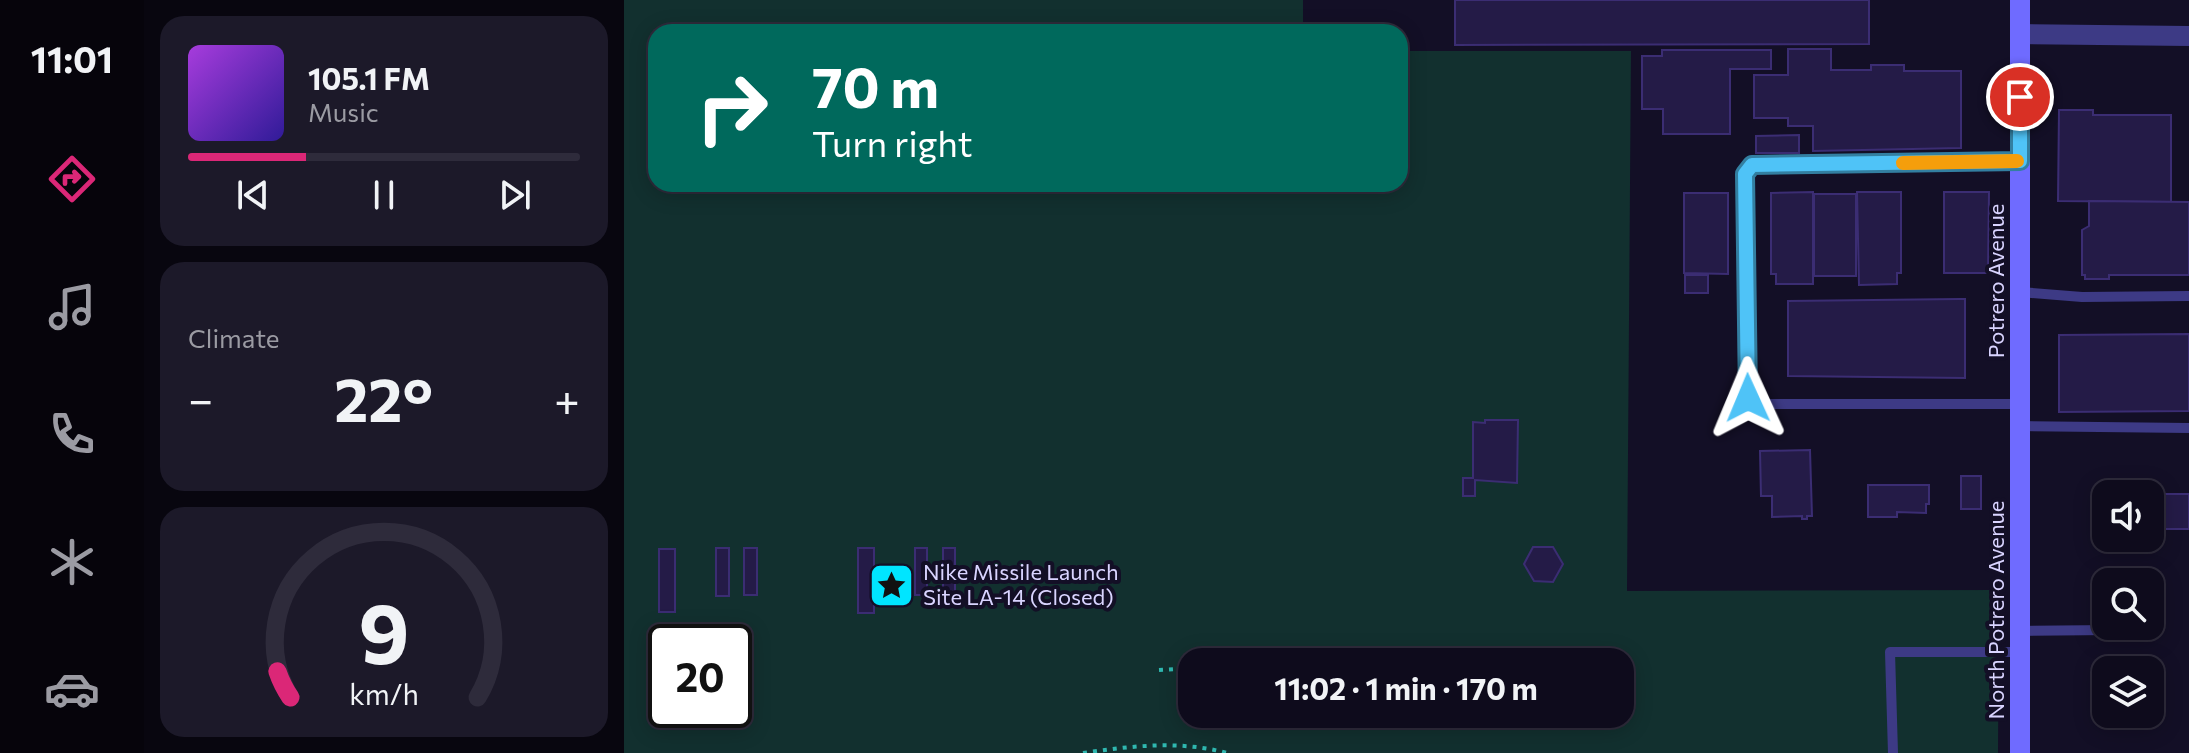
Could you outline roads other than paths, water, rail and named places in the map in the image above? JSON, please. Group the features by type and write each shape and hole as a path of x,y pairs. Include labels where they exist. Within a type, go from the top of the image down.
{"street":[{"name":"Potrero Avenue","path":"2020,0 2020,467"},
{"path":"2020,34 2189,36"},
{"name":"North Potrero Avenue","path":"2020,467 2020,753"}],"lane":[{"path":"2020,161 1752,165 1745,174 1748,398 1756,404 2020,404"},
{"path":"2020,292 2082,297 2189,296"},
{"path":"2020,426 2189,428"},
{"path":"2019,631 2092,630"},
{"path":"1893,753 1890,652 2020,652"}],"place":[{"name":"Nike Missile Launch Site LA-14 (Closed)","path":"892,585"}]}
